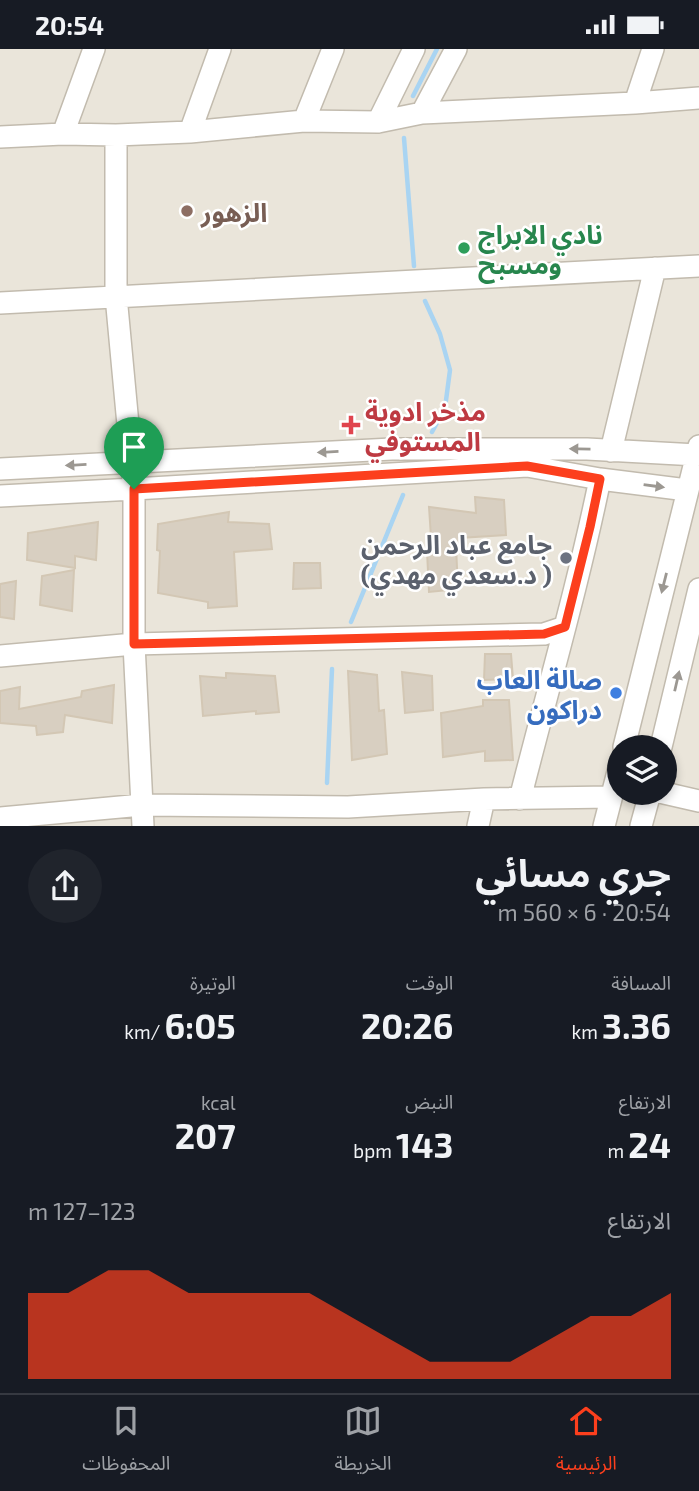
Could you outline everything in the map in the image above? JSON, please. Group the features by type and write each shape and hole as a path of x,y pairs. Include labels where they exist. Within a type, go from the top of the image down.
{"street":[{"path":"63,134 94,49"},
{"path":"190,132 220,49"},
{"path":"304,121 333,49"},
{"path":"378,122 414,49"},
{"path":"422,113 456,49"},
{"path":"635,103 653,49"},
{"path":"0,137 190,132 304,121 378,122 422,113 699,98"},
{"path":"116,135 116,296 134,489 134,644 143,816"},
{"path":"0,303 699,266"},
{"path":"611,450 655,268"},
{"path":"0,469 392,449 698,450 627,735"},
{"path":"0,496 527,466 687,491"},
{"path":"520,799 600,479"},
{"path":"664,735 699,589"},
{"path":"0,656 134,644 544,634 565,627"},
{"path":"677,796 699,801"},
{"path":"0,818 143,816 484,799 607,797"},
{"path":"478,826 484,799"},
{"path":"604,826 609,805"},
{"path":"641,826 647,805"}],"shaded area":[{"path":"0,49 699,49 699,826 0,826"}],"building":[{"path":"475,497 504,500 506,535 459,538 460,545 456,546 458,589 429,592 427,551 432,552 429,507 476,513"},
{"path":"229,512 228,522 269,524 272,549 234,552 237,606 208,608 208,602 158,593 158,524"},
{"path":"98,522 96,560 75,556 75,568 27,560 28,533"},
{"path":"294,563 320,563 321,588 293,589"},
{"path":"74,570 72,611 40,605 42,576"},
{"path":"16,581 14,619 0,617 0,584"},
{"path":"485,654 511,654 513,679 484,680"},
{"path":"348,671 377,675 379,711 384,710 387,754 352,760"},
{"path":"402,672 432,676 433,710 405,713"},
{"path":"226,673 275,676 279,712 256,714 256,711 203,716 200,676 226,678"},
{"path":"114,685 112,723 65,715 63,732 37,735 36,726 0,723 0,691 20,687 19,709 81,697 82,691"},
{"path":"483,700 509,700 513,760 485,761 485,751 443,757 441,713 483,706"}],"waterway":[{"path":"413,96 437,49"},
{"path":"404,138 414,266"},
{"path":"425,301 440,334 450,370 445,408 432,432"},
{"path":"351,622 403,495"},
{"path":"327,783 332,669"}],"place":[{"name":"الزهور","path":"187,211"},
{"name":"نادي الابراج ومسبح","path":"464,248"},
{"name":"مذخر ادویة المستوفي","path":"351,425"},
{"name":"جامع عباد الرحمن (د.سعدي مهدي )","path":"566,558"},
{"name":"صالة العاب دراكون","path":"616,693"}],"route":[{"path":"527,466 600,479 565,627 544,634 134,644 134,489 527,466"}]}
